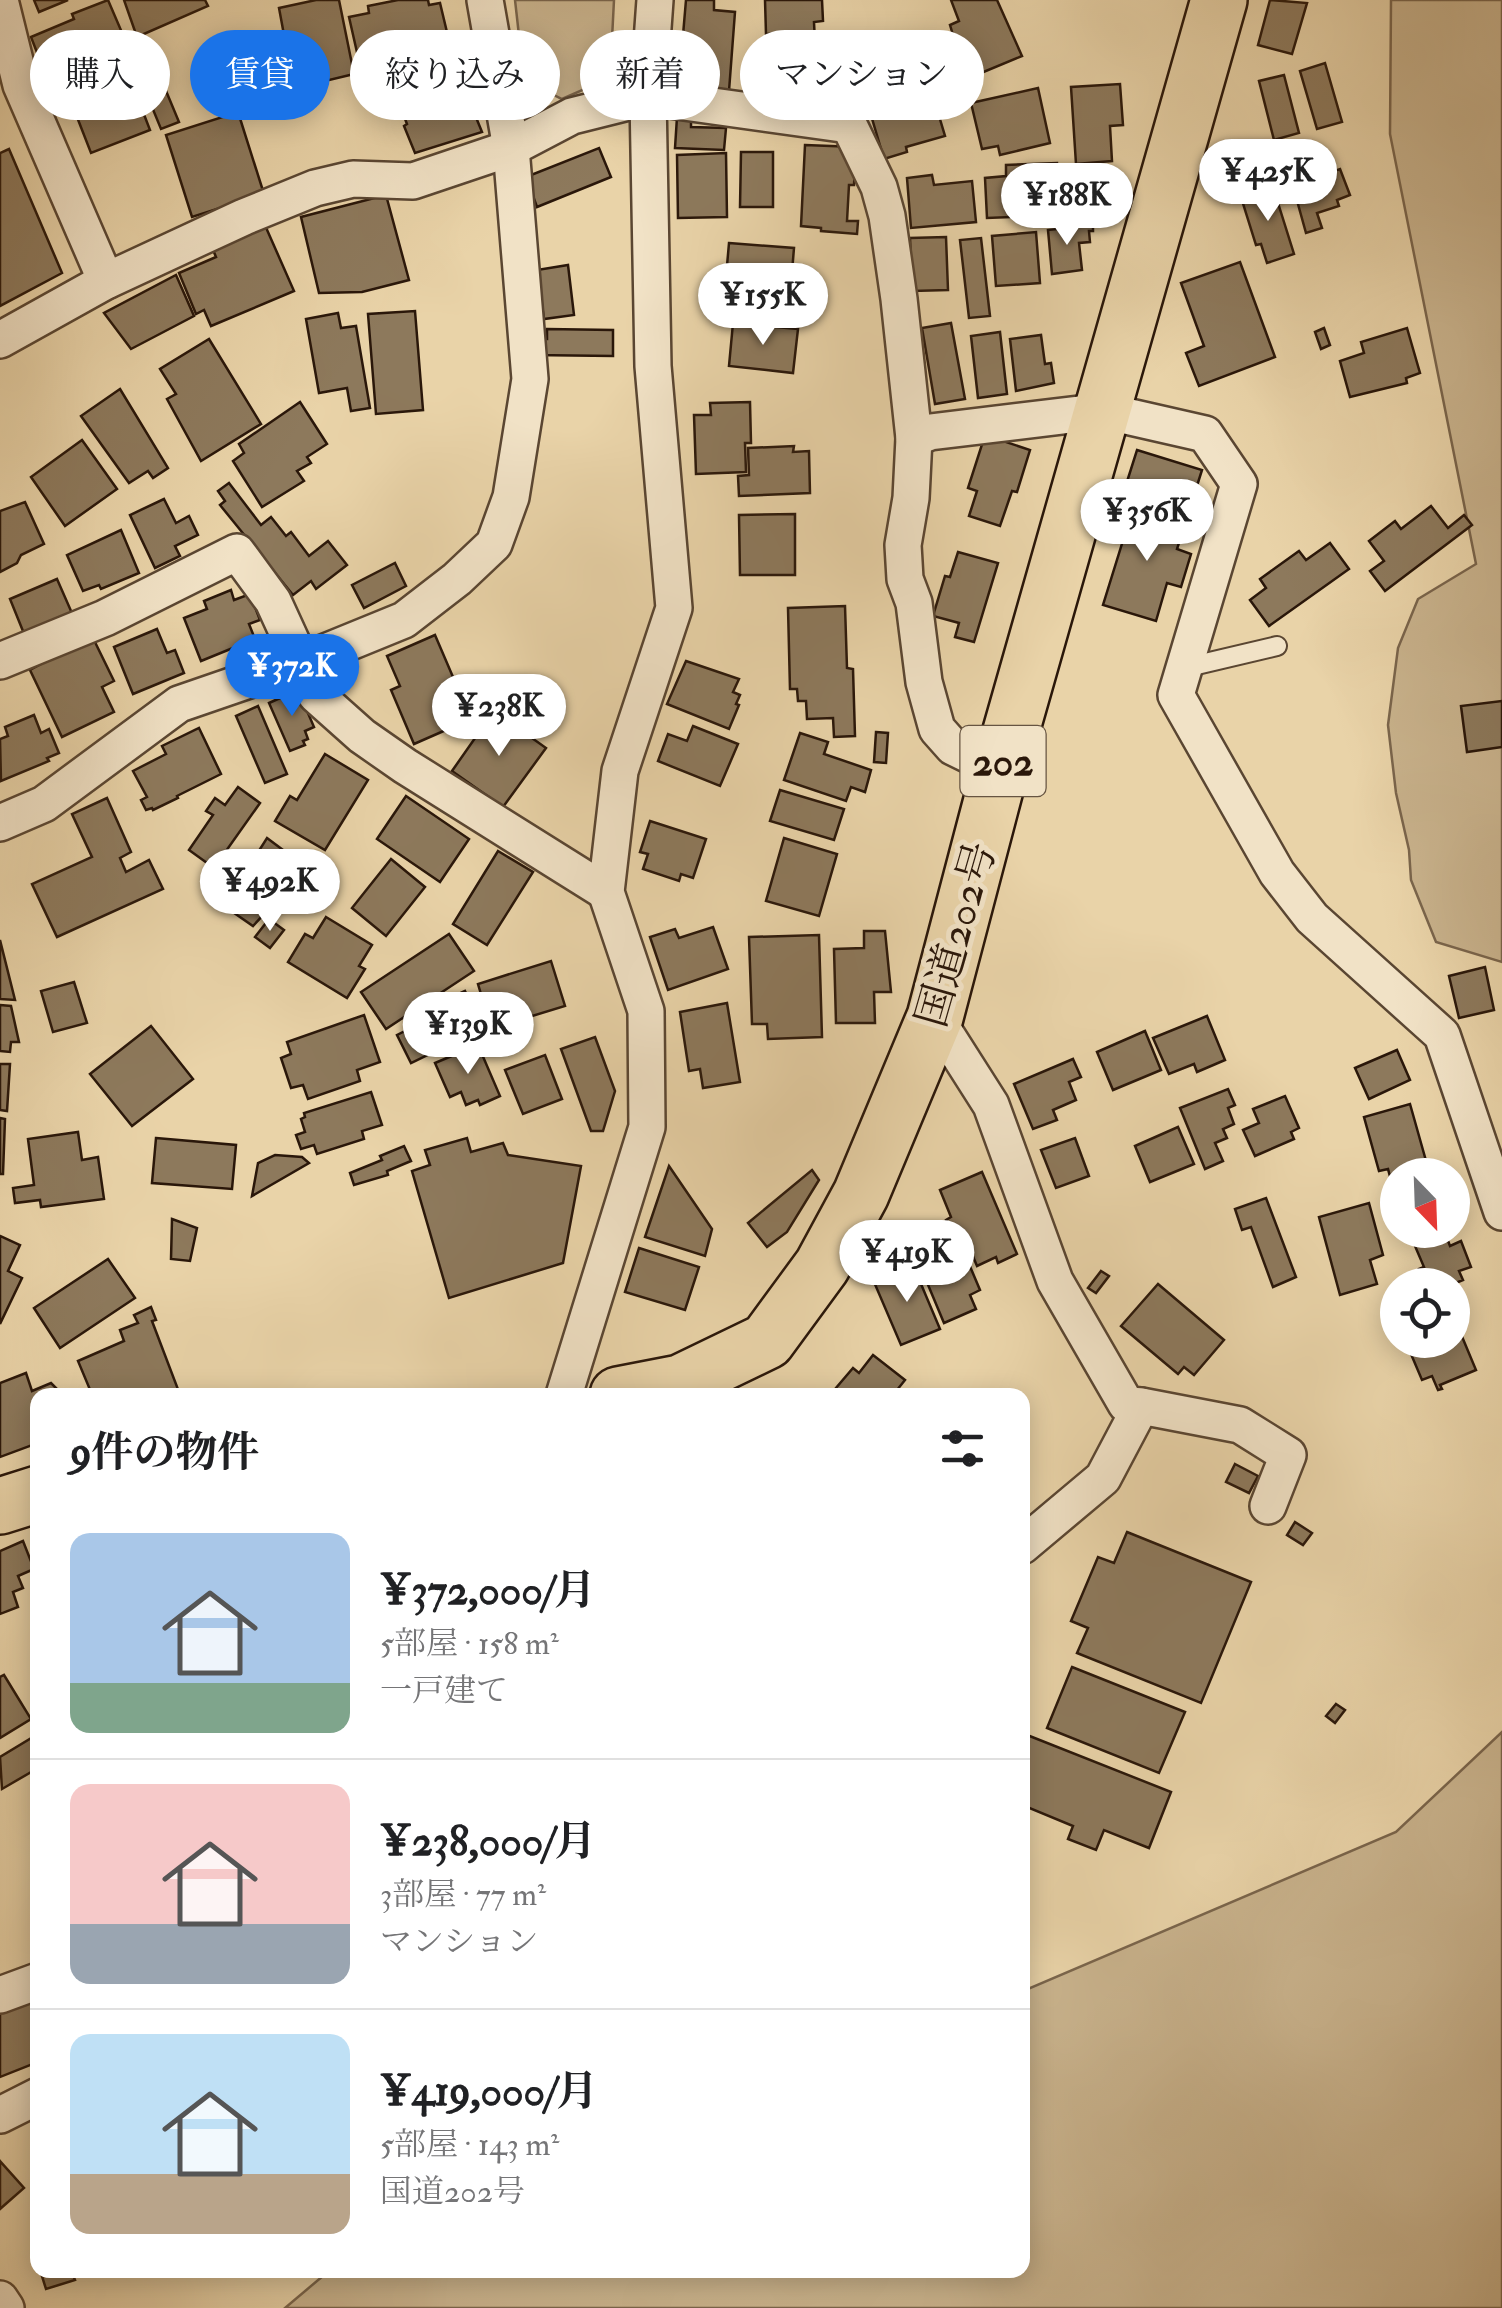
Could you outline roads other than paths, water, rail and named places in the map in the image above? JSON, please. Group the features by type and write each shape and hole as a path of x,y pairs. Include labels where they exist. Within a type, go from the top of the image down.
{"highway":[{"name":"国道202号","path":"654,1388 680,1383 768,1341 822,1266 862,1194 935,1017 1000,770 1219,0"},
{"path":"0,1506 30,1497"}],"street":[{"path":"0,0 21,84 106,281"},
{"path":"0,823 44,804 178,704 301,662 404,620 457,580 494,544 511,496 530,379 511,148 485,0"},
{"path":"654,30 656,0"},
{"path":"720,107 849,125 878,187 887,216 914,438 904,579 914,603 924,682 937,728 953,747 1000,770"},
{"path":"0,340 106,281 315,188 353,179 413,181 511,148 580,114"},
{"path":"566,1388 646,1127 646,1012 606,892 620,771 674,608 653,366 648,120"},
{"path":"914,438 984,424 1104,411 1205,434 1239,484 1176,695 1277,872 1312,918 1442,1035 1502,1212"},
{"path":"0,660 105,618 237,552 273,601 316,695 362,736 606,892"},
{"path":"935,1017 991,1105 1055,1281 1126,1404 1240,1425 1288,1455 1268,1506"},
{"path":"1030,1539 1102,1478 1140,1406"},
{"path":"0,1995 30,1984"},
{"path":"0,2115 30,2100"},
{"path":"0,2299 6,2308"}],"lane":[{"path":"1184,668 1278,646"}]}
